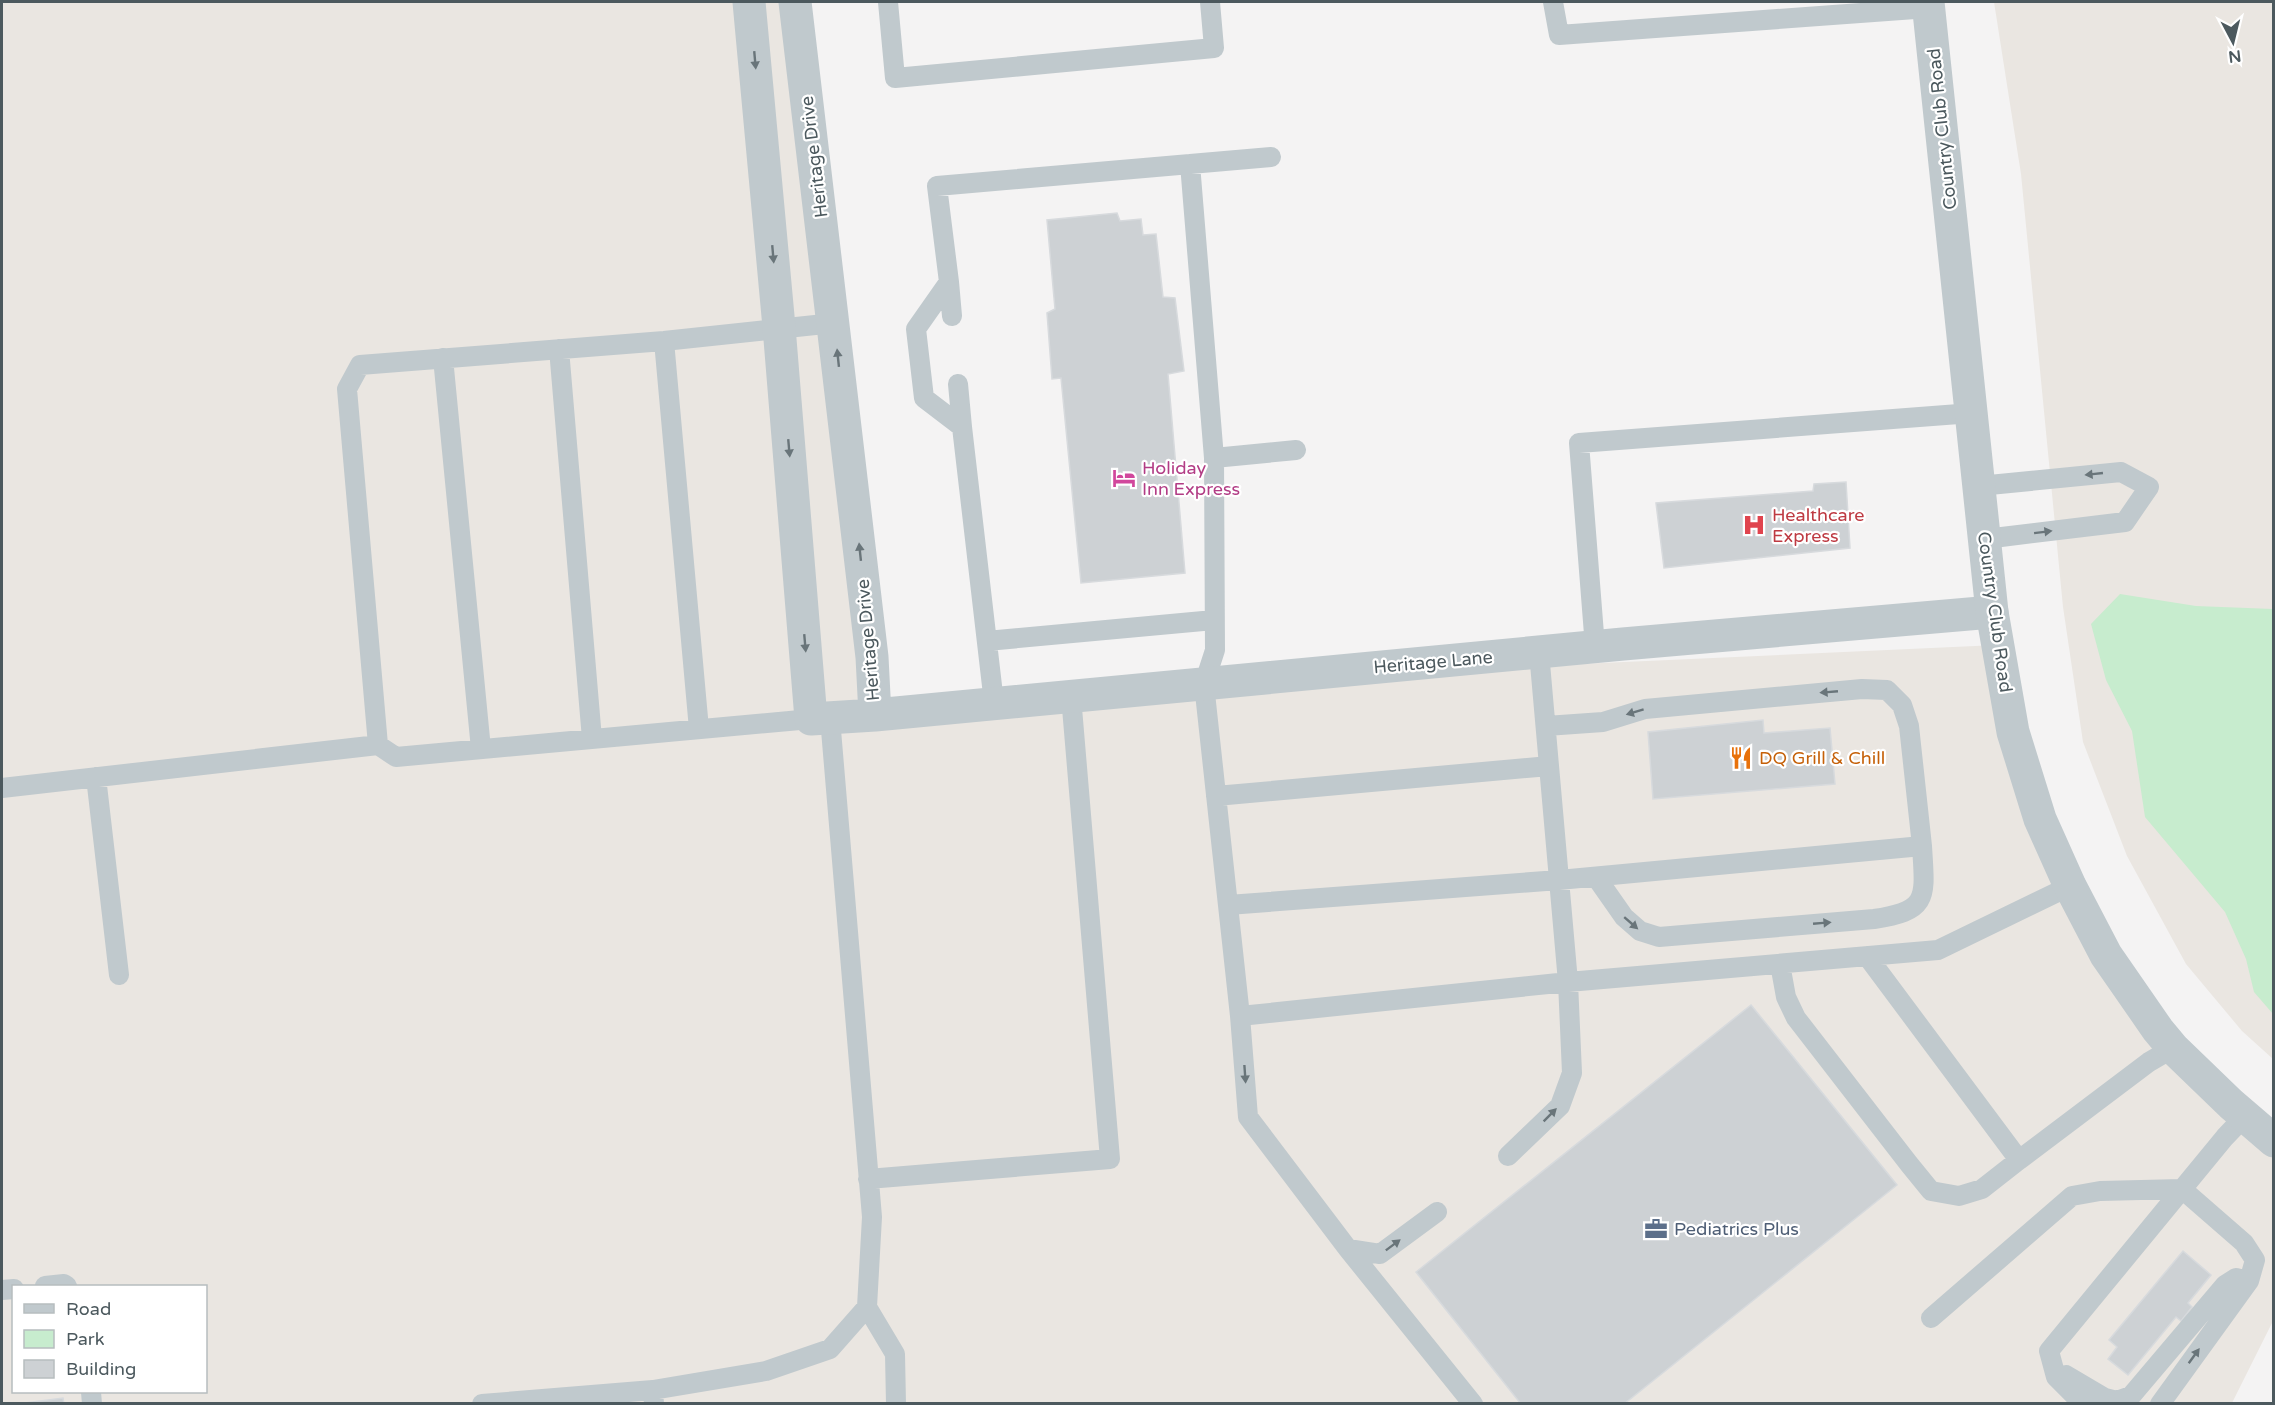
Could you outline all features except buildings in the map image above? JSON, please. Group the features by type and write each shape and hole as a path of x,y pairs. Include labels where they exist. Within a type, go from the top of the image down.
{"street":[{"path":"749,2 779,327 821,718"},
{"name":"Heritage Drive","path":"795,2 872,657 875,715 821,718"},
{"name":"Country Club Road","path":"1928,5 1992,612 2013,732 2040,819 2070,886 2106,955 2173,1048 2274,1141"},
{"name":"Heritage Lane","path":"875,715 1992,612"}],"lane":[{"path":"888,2 895,78 1214,48 1210,2"},
{"path":"1553,2 1559,35 1928,5"},
{"path":"952,316 938,186 1271,157"},
{"path":"1190,164 1214,458 1215,650 1204,684 1240,1016 1248,1117 1348,1250 1473,1404"},
{"path":"949,282 916,329 924,398 963,427"},
{"path":"378,745 347,389 360,365 664,341 779,327 834,323"},
{"path":"664,341 699,729"},
{"path":"559,349 592,739"},
{"path":"443,358 481,749"},
{"path":"958,384 994,703"},
{"path":"1595,647 1579,443 1972,413"},
{"path":"1214,458 1296,450"},
{"path":"1979,486 2121,472 2149,487 2125,522 1985,539"},
{"path":"987,641 1214,620"},
{"path":"1508,1156 1560,1106 1572,1073 1568,982 1539,652"},
{"path":"1546,726 1603,722 1645,709 1862,689 1887,690 1902,705 1909,726 1922,846 1923,893 1916,906 1901,915 1659,937 1640,931 1624,917 1596,877"},
{"path":"868,1179 1110,1159 1071,696"},
{"path":"2,788 378,745 396,757 821,718 872,1217 867,1307 895,1354 897,1404"},
{"path":"1216,796 1549,766"},
{"path":"96,777 118,975"},
{"path":"1228,905 1596,877 1922,846"},
{"path":"1240,1016 1568,982 1938,951 2070,886"},
{"path":"1867,956 2019,1160"},
{"path":"1780,964 1786,997 1796,1018 1931,1191 1959,1196 1982,1189 2149,1062 2173,1048"},
{"path":"2083,1404 2056,1377 2049,1351 2245,1116"},
{"path":"1931,1318 2072,1196 2100,1191 2182,1189 2244,1243 2255,1260 2249,1281 2160,1404"},
{"path":"1348,1250 1380,1254 1437,1212"},
{"path":"2056,1377 2066,1375 2105,1398 2117,1401 2131,1396 2225,1285 2236,1278 2249,1281"},
{"path":"482,1404 653,1397 766,1371 830,1349 867,1307"}],"shaded area":[{"path":"2,2 781,2 875,714 1251,679 1997,645 2013,732 2106,955 2273,1141 2273,1321 2232,1403 2,1404"},
{"path":"1994,2 2273,2 2273,1059 2242,1031 2186,964 2127,856 2083,742 2063,607 2021,174"}],"green space":[{"path":"2120,594 2196,606 2273,609 2273,1014 2254,992 2246,959 2225,912 2145,817 2132,731 2106,680 2091,624"}],"place":[{"name":"Holiday Inn Express","path":"1124,478"},
{"name":"Healthcare Express","path":"1754,525"},
{"name":"DQ Grill & Chill","path":"1741,758"},
{"name":"Pediatrics Plus","path":"1656,1229"}]}
